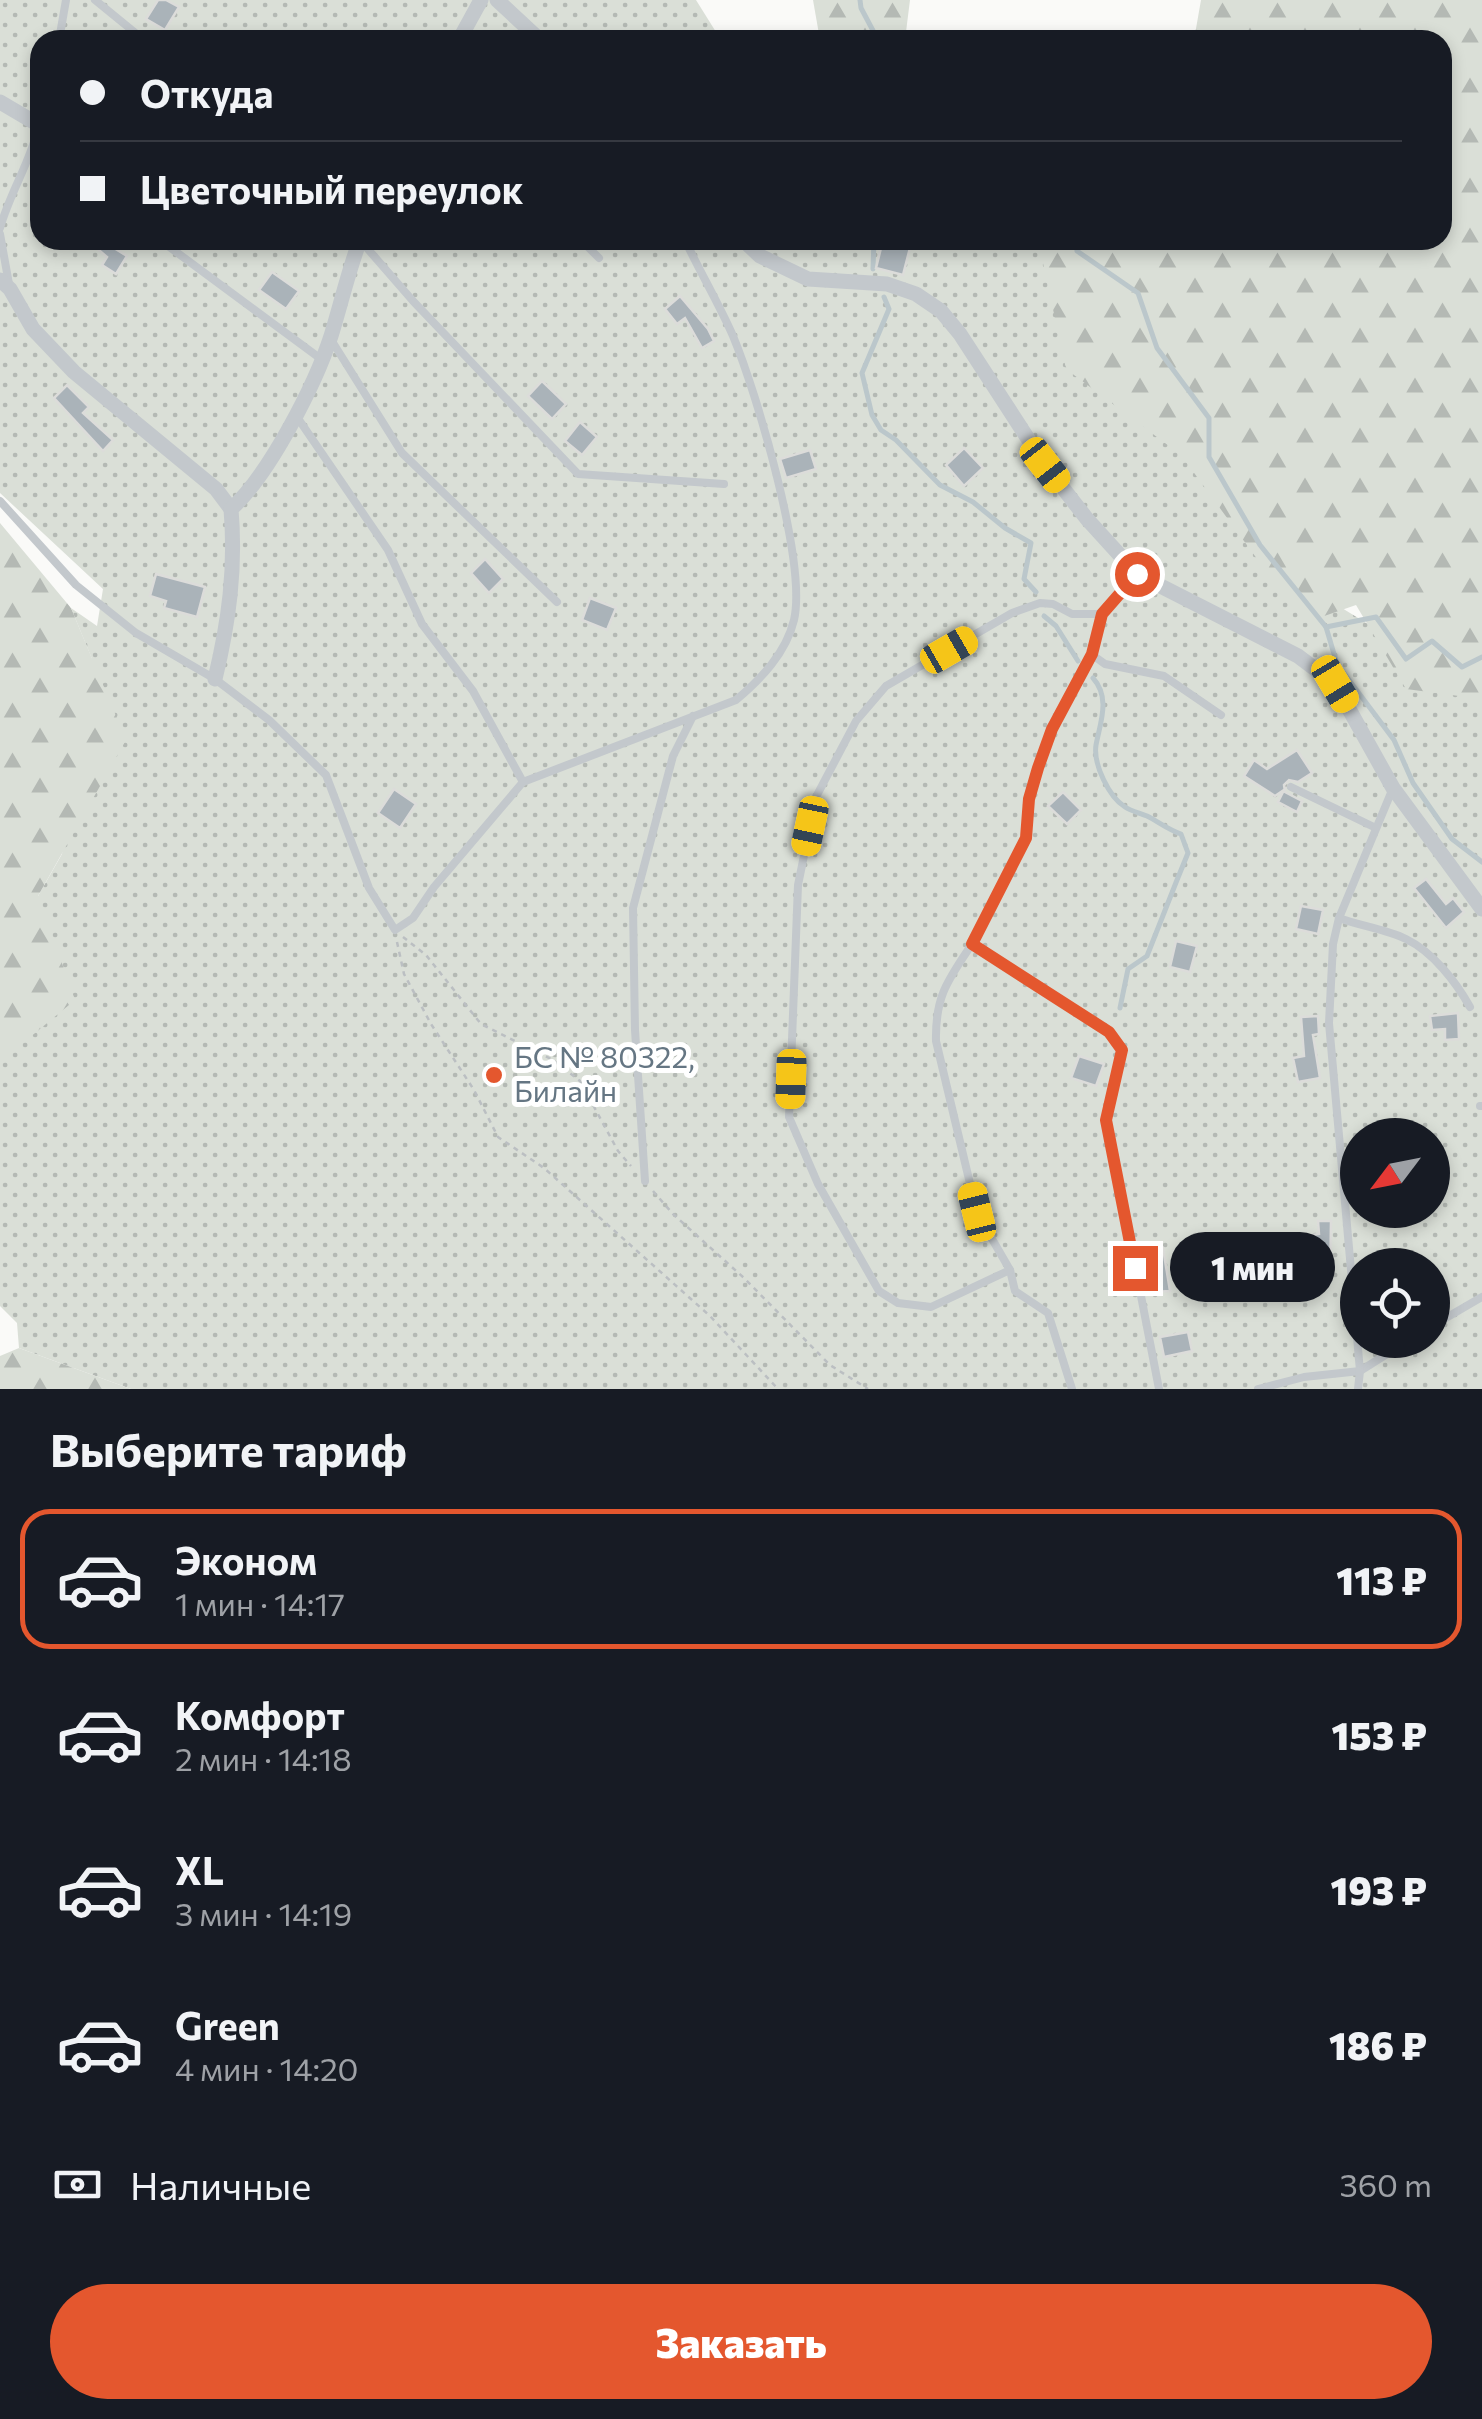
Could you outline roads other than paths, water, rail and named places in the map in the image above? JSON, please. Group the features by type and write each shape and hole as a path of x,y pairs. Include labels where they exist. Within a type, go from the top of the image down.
{"street":[{"path":"465,30 481,0"},
{"path":"496,0 529,30"},
{"path":"0,102 30,118"},
{"path":"231,509 249,493 322,359 356,250"},
{"path":"754,250 808,280 887,284 916,294 941,311 1045,465 1137,574 1298,656 1335,684 1392,788 1482,908"},
{"path":"5,284 33,329 74,372 216,489 231,509 234,550 230,616 216,679"}],"lane":[{"path":"60,30 66,0"},
{"path":"95,0 132,30"},
{"path":"5,284 0,231 8,201 30,162"},
{"path":"174,250 322,359"},
{"path":"369,250 578,474 724,484"},
{"path":"591,250 599,258"},
{"path":"0,501 76,585 136,633 216,679 269,720 326,775 369,888 395,930 413,918 434,887 523,782 736,700 760,680 778,655 793,622 798,586 758,408 733,336 690,250"},
{"path":"330,338 402,453 557,602"},
{"path":"295,414 388,550 422,624 473,692 523,782"},
{"path":"1072,1389 1048,1314 1015,1291 1010,1270 977,1212 936,1041 935,1012 942,988 972,944 1026,838 1029,799 1038,768 1052,729 1092,654 1102,614 1137,574"},
{"path":"1010,1270 931,1307 898,1303 879,1291 818,1184 790,1118 798,885 816,797 856,721 886,686 1012,613 1040,603 1053,604 1072,614 1102,614"},
{"path":"1092,654 1105,664 1164,676 1220,716"},
{"path":"645,1181 635,1030 633,908 672,756 693,716"},
{"path":"1291,787 1376,828"},
{"path":"1358,1389 1360,1370 1329,1023 1333,944 1339,918 1392,788"},
{"path":"1339,918 1407,939 1443,969 1470,1008"},
{"path":"972,944 1109,1032 1122,1050 1106,1120 1159,1389"},
{"path":"1450,1316 1482,1297"},
{"path":"1258,1389 1304,1377 1360,1370 1379,1358"}],"waterway":[{"path":"860,0 873,30"},
{"path":"873,269 874,250"},
{"path":"1077,250 1138,293 1157,348 1209,418 1209,457 1260,545 1326,627 1376,617 1406,659 1432,641 1462,667 1482,657"},
{"path":"884,297 889,309 862,373 872,415 881,430 940,485 973,502 1031,543 1024,579 1036,592"},
{"path":"1044,616 1056,626 1078,661"},
{"path":"1326,627 1337,664 1394,740 1413,783 1452,839 1482,862"},
{"path":"1093,678 1103,702 1096,753 1108,788 1125,807 1181,834 1188,853 1147,956 1128,969 1120,1008"}],"place":[{"name":"БС № 80322, Билайн","path":"494,1075"}]}
